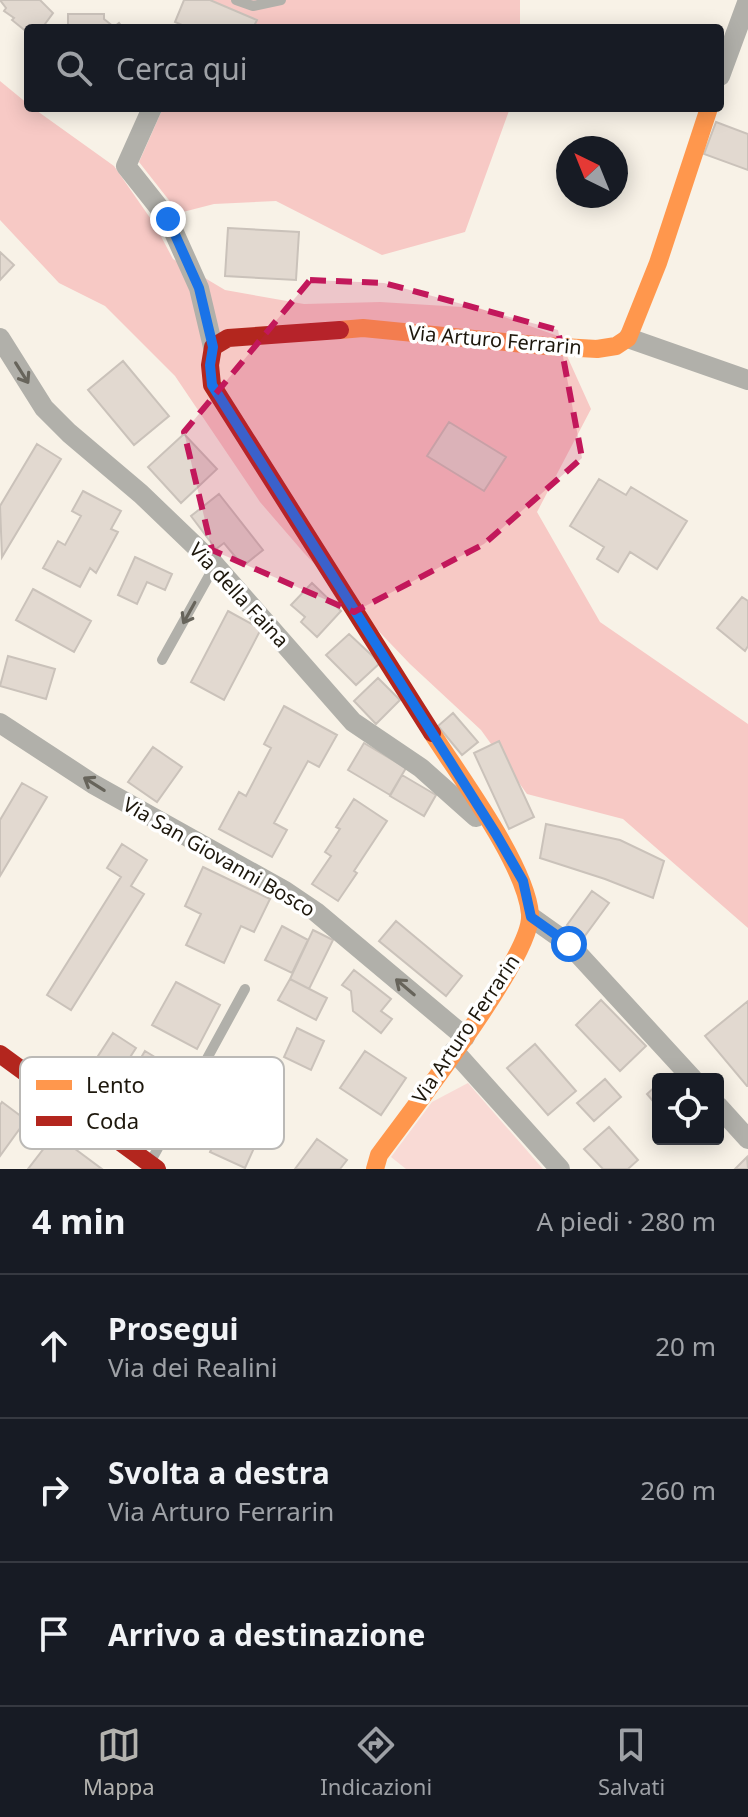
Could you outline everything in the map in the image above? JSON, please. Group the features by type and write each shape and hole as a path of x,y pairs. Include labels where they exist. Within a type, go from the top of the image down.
{"street":[{"path":"724,65 748,0"},
{"path":"150,112 126,166 168,219 199,288 213,347 210,365 212,385 496,834 523,881 531,917 569,944 687,1073"},
{"path":"708,112 658,263 628,338 748,380"},
{"name":"Via Arturo Ferrarin","path":"213,347 228,338 363,328 597,349 616,346 628,338"},
{"name":"Via della Faina","path":"0,338 44,408 215,565 353,722 421,768 496,834"},
{"name":"Via San Giovanni Bosco","path":"0,723 93,784 285,891 316,912 459,1044 560,1169"},
{"name":"Via Arturo Ferrarin","path":"381,1162 516,958 531,917"},
{"path":"0,1054 20,1069"},
{"path":"724,1113 748,1139"},
{"path":"130,1149 153,1166"}],"lane":[{"path":"236,0 251,6 281,0"},
{"path":"162,660 215,565"},
{"path":"210,1057 245,989"}],"highlighted area":[{"path":"310,280 384,283 558,330 582,458 484,544 354,612 212,550 184,432"}],"shaded area":[{"path":"211,0 520,0 520,24 256,24 257,20"},
{"path":"0,81 24,101 24,112 39,112 114,166 155,225 173,259 225,290 304,304 380,302 479,308 558,336 591,409 537,512 600,622 748,724 748,928 623,819 527,794 481,730 410,664 260,502 175,376 105,306 59,283 0,220"},
{"path":"161,112 509,112 465,232 382,255 276,201 214,204 179,213 139,162"},
{"path":"468,1083 543,1169 406,1169 391,1157 432,1102"}],"building":[{"path":"0,0 40,0 53,13 45,24 24,24 24,30 4,11 6,8"},
{"path":"184,0 210,0 257,20 255,24 175,22"},
{"path":"68,14 104,14 104,19 110,24 68,24"},
{"path":"716,122 748,134 748,170 704,154"},
{"path":"228,228 299,232 296,280 225,276"},
{"path":"0,252 14,265 0,280"},
{"path":"123,361 169,416 134,445 88,390"},
{"path":"449,422 506,457 484,491 427,456"},
{"path":"184,434 217,469 181,503 148,467"},
{"path":"37,444 61,459 2,557 0,506"},
{"path":"599,479 626,495 631,487 687,521 657,569 630,552 618,572 597,559 604,547 570,526"},
{"path":"83,491 121,511 111,529 118,532 96,573 90,568 80,587 43,568 58,541 65,545 81,516 72,511"},
{"path":"219,494 263,550 243,566 224,543 216,549 191,516"},
{"path":"135,557 172,574 165,590 147,582 137,604 118,595"},
{"path":"312,583 341,611 317,637 301,622 305,617 291,605"},
{"path":"33,589 91,621 74,652 16,620"},
{"path":"742,597 748,601 748,646 745,651 717,628"},
{"path":"228,611 261,629 224,700 191,682"},
{"path":"349,634 380,663 356,685 326,655"},
{"path":"8,656 55,669 46,699 0,686"},
{"path":"378,678 400,700 376,724 354,701"},
{"path":"284,706 337,735 319,767 308,761 274,823 287,830 272,857 219,829 239,792 246,796 271,748 264,744"},
{"path":"453,713 478,742 462,755 438,726"},
{"path":"499,741 534,817 509,829 474,753"},
{"path":"364,743 406,768 390,795 348,770"},
{"path":"153,747 182,767 157,802 128,782"},
{"path":"402,775 436,795 424,816 390,796"},
{"path":"22,783 47,797 0,876 0,820"},
{"path":"354,799 387,821 338,901 312,884 331,856 325,852"},
{"path":"546,824 620,840 664,861 653,898 540,858"},
{"path":"122,844 147,860 131,886 144,894 71,1010 47,995 121,877 107,868"},
{"path":"203,867 270,899 254,932 241,926 224,963 186,945 201,914 185,906"},
{"path":"592,891 609,903 584,937 567,925"},
{"path":"396,921 462,976 446,996 379,941"},
{"path":"282,926 308,940 292,973 265,960"},
{"path":"313,930 333,940 309,989 290,979"},
{"path":"354,970 391,999 381,1011 392,1019 381,1033 353,1011 351,991 342,985"},
{"path":"290,979 327,998 316,1020 278,1000"},
{"path":"176,982 220,1005 197,1049 152,1025"},
{"path":"601,1000 646,1046 620,1071 576,1025"},
{"path":"748,1001 748,1086 747,1086 705,1036"},
{"path":"297,1028 324,1041 311,1070 284,1057"},
{"path":"113,1033 136,1048 130,1057 97,1057"},
{"path":"535,1044 576,1091 548,1115 507,1068"},
{"path":"145,1051 155,1057 141,1057"},
{"path":"365,1051 406,1078 381,1115 340,1088"},
{"path":"605,1079 621,1097 594,1121 577,1103"},
{"path":"2,1102 20,1116 20,1128 0,1156"},
{"path":"609,1127 638,1160 628,1169 603,1169 584,1149"},
{"path":"317,1139 347,1160 340,1169 295,1169"},
{"path":"43,1149 75,1149 102,1169 28,1169"},
{"path":"211,1149 254,1149 245,1168 210,1152"},
{"path":"747,1157 748,1169 735,1169"}],"traffic: slow":[{"path":"340,330 363,328 545,346 597,349 616,346 628,338 658,263 708,112"},
{"path":"375,1169 379,1155 492,998 526,934 530,914 526,894 505,847 432,733"}],"traffic: jam":[{"path":"340,330 228,338 213,347 210,365 212,385 432,733"},
{"path":"0,1054 20,1069"},
{"path":"130,1149 157,1169"}],"route":[{"path":"168,219 199,288 213,347 210,365 212,385 496,834 523,881 531,917 569,944"}]}
